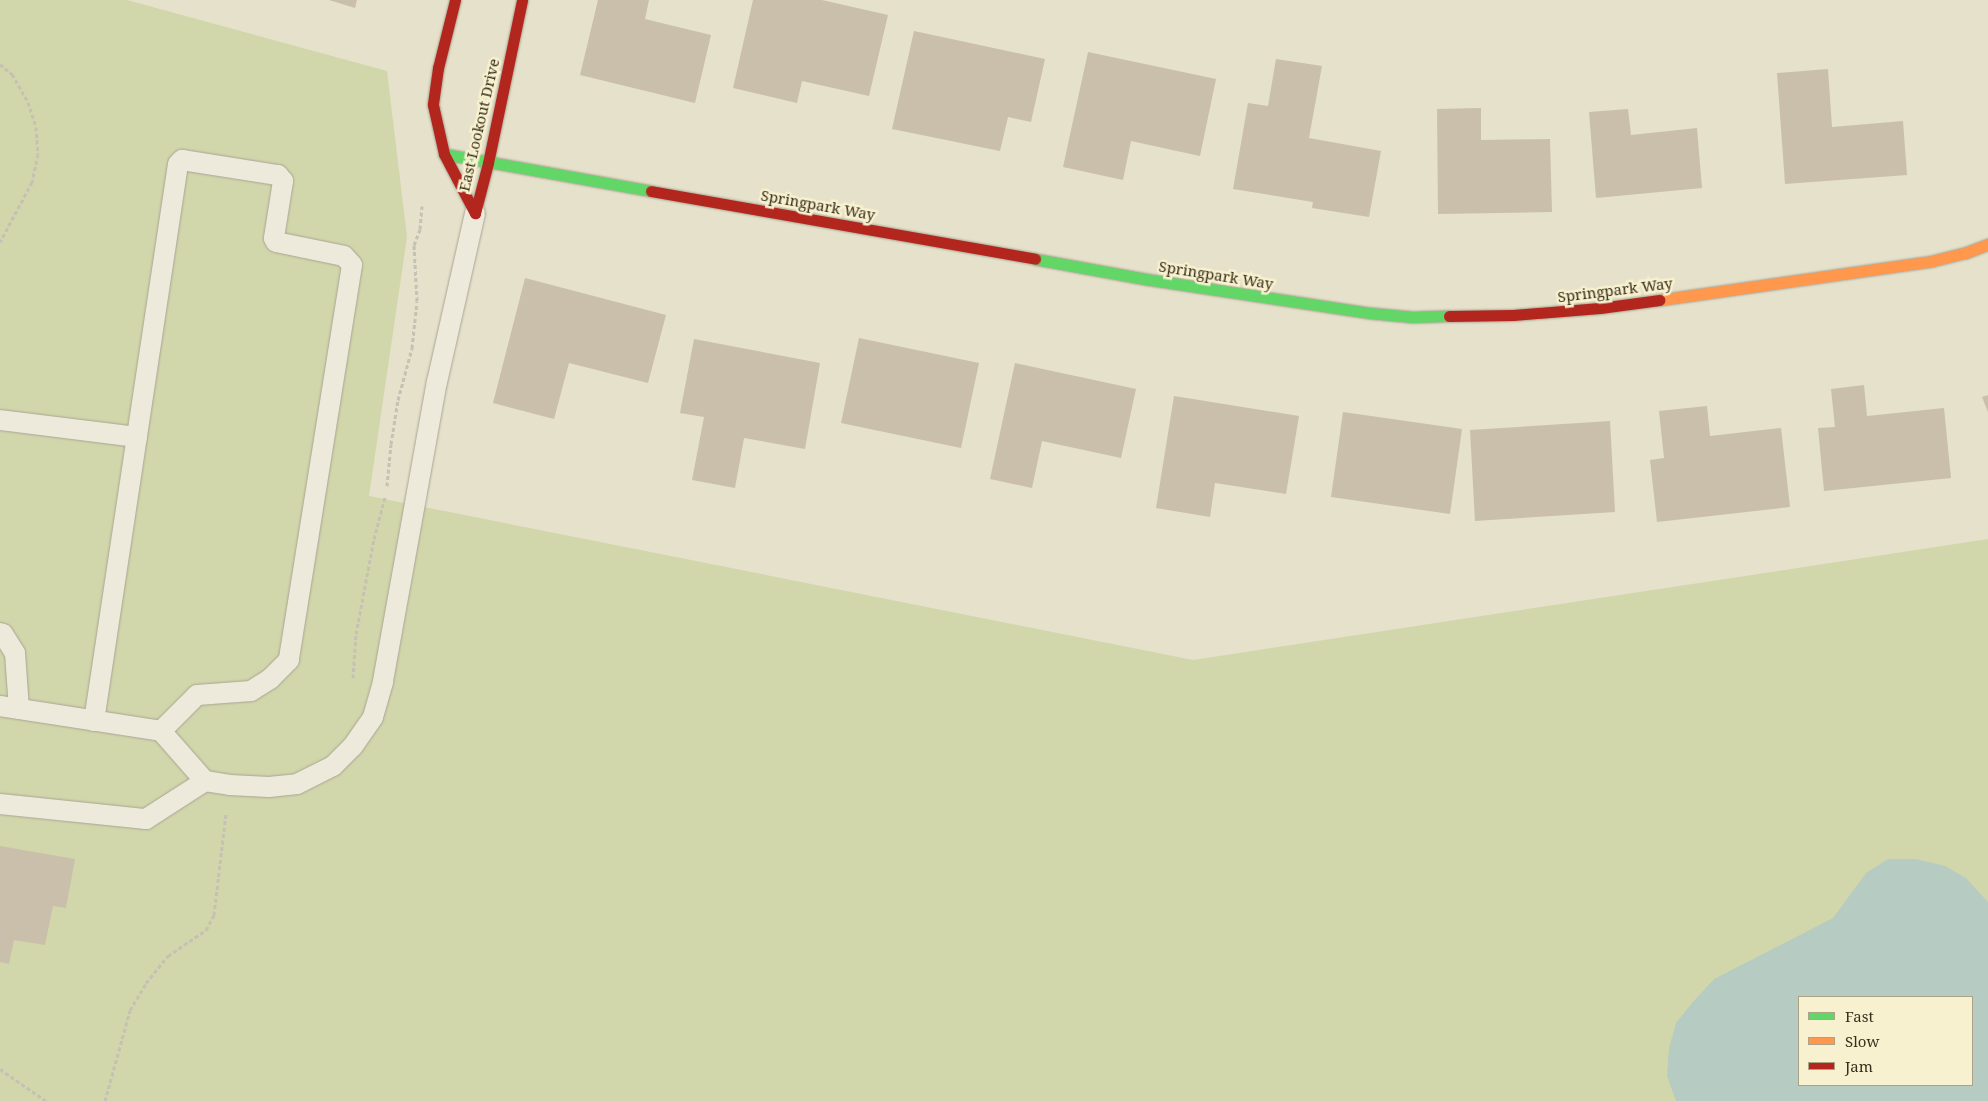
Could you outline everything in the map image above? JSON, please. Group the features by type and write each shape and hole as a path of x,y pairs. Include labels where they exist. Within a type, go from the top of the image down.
{"street":[{"name":"East Lookout Drive","path":"455,0 438,68 433,105 444,154 474,213"},
{"name":"East Lookout Drive","path":"474,213 488,163 522,0"},
{"name":"Springpark Way","path":"444,154 1145,279 1351,310 1414,317 1512,315 1600,308 1932,261 1965,253 1988,244"}],"lane":[{"path":"94,721 178,164 182,160 278,175 283,182 274,238 276,242 280,245 344,256 352,265 289,660 270,679 251,691 197,695 161,731"},
{"path":"0,804 146,819 206,781 269,787 297,784 333,766 353,746 373,717 383,681 437,382 474,213"},
{"path":"0,420 137,437"},
{"path":"0,633 3,634 15,653 9,708 161,731 206,781"}],"path":[{"path":"0,64 12,74 28,102 36,127 38,154 32,182 0,242"},
{"path":"0,1069 46,1101"}],"green space":[{"path":"0,0 127,0 387,71 407,237 369,496 1193,660 1988,539 1988,1101 0,1101"}],"shaded area":[{"path":"1888,859 1916,859 1945,866 1966,878 1988,902 1988,1101 1676,1101 1667,1076 1669,1048 1676,1023 1692,1003 1714,979 1833,918 1866,873"}],"building":[{"path":"329,0 357,0 355,8"},
{"path":"598,0 649,0 645,19 711,35 695,103 580,75"},
{"path":"753,0 822,0 888,15 869,96 802,81 797,103 733,88"},
{"path":"914,31 1045,59 1031,122 1008,117 1000,151 892,129"},
{"path":"1088,52 1216,79 1200,156 1131,141 1123,180 1063,167"},
{"path":"1276,59 1322,66 1309,138 1381,151 1369,217 1312,208 1313,202 1233,189 1248,103 1268,106"},
{"path":"1828,69 1832,127 1903,121 1907,175 1785,184 1777,73"},
{"path":"1481,108 1481,140 1550,139 1552,212 1438,214 1437,109"},
{"path":"1628,109 1631,135 1697,128 1702,188 1596,198 1589,112"},
{"path":"525,278 666,315 648,383 569,363 554,419 493,403"},
{"path":"859,338 979,363 961,448 841,423"},
{"path":"694,339 820,363 805,449 744,438 735,488 692,480 704,417 680,413"},
{"path":"1015,363 1136,389 1121,458 1042,441 1032,488 990,479"},
{"path":"1864,385 1867,416 1944,408 1951,478 1824,491 1818,428 1835,427 1831,389"},
{"path":"1988,395 1988,412 1982,397"},
{"path":"1174,396 1299,416 1286,494 1215,483 1210,517 1156,508"},
{"path":"1707,406 1710,436 1781,428 1790,507 1657,522 1650,460 1664,458 1659,411"},
{"path":"1343,412 1462,429 1450,514 1331,497"},
{"path":"1610,421 1615,512 1475,521 1470,430"},
{"path":"0,846 75,859 66,908 53,906 45,945 14,940 9,964 0,962"}],"traffic: fast":[{"path":"444,154 651,191"},
{"path":"1035,259 1145,279 1370,313 1413,317 1449,316"}],"traffic: slow":[{"path":"1659,300 1932,261 1965,253 1988,244"}],"traffic: jam":[{"path":"455,0 438,68 433,105 444,154 475,213"},
{"path":"475,213 488,163 522,0"},
{"path":"651,191 1035,259"},
{"path":"1449,316 1513,315 1600,308 1659,300"}]}
